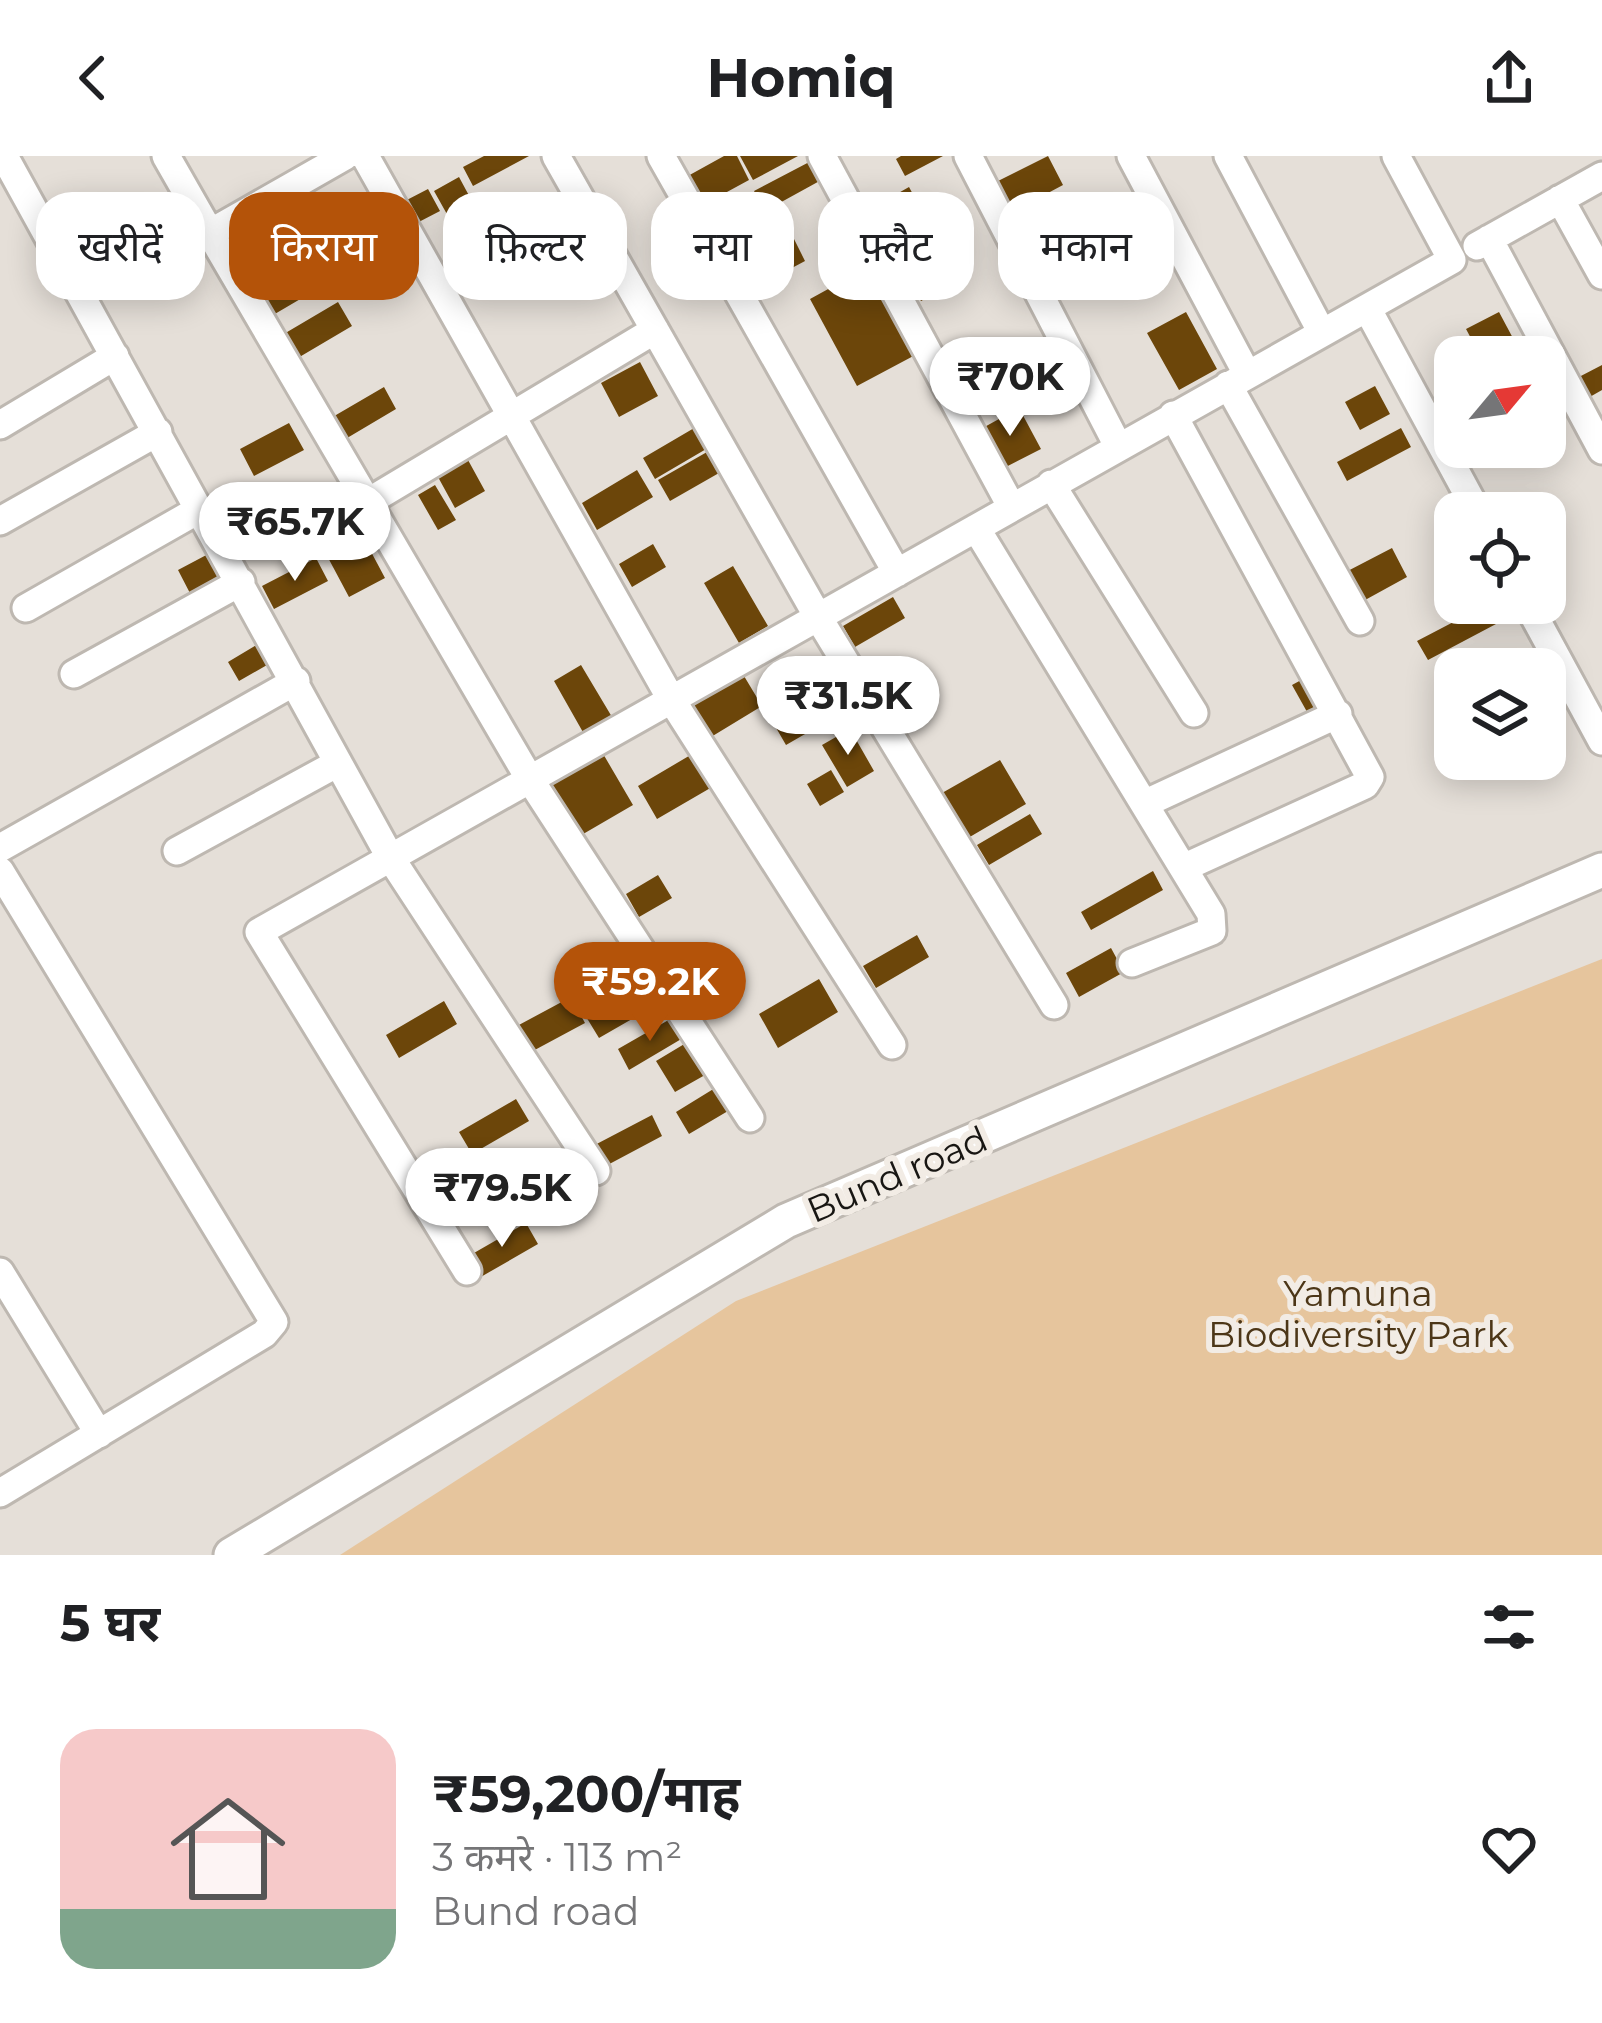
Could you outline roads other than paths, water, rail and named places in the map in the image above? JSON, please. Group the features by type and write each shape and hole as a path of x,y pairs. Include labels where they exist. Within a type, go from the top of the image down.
{"street":[{"path":"4,156 10,192 116,356 390,857 596,1171"},
{"path":"166,156 530,778 750,1118"},
{"path":"210,232 344,156"},
{"path":"365,156 671,699 892,1045"},
{"path":"556,156 818,617 1054,1005"},
{"path":"661,156 897,573"},
{"path":"822,156 1011,506"},
{"path":"968,156 1118,446"},
{"path":"1131,156 1237,380 1360,621"},
{"path":"1228,156 1322,333"},
{"path":"1396,156 1452,260"},
{"path":"467,1271 258,938 263,929 1560,200 1592,171"},
{"path":"1560,200 1602,275"},
{"path":"1489,239 1602,450"},
{"path":"1367,308 1467,492"},
{"path":"368,502 655,330"},
{"path":"0,424 116,356"},
{"path":"1173,416 1369,770 1368,782 1183,868"},
{"path":"0,521 158,432"},
{"path":"1051,484 1194,712"},
{"path":"26,608 200,509"},
{"path":"976,528 1211,914 1212,931 1132,963"},
{"path":"74,674 241,582"},
{"path":"1538,624 1602,741"},
{"path":"0,848 296,681"},
{"path":"1144,804 1338,714"},
{"path":"177,851 338,764"},
{"name":"Bund road","path":"231,1555 786,1221 1602,870"},
{"path":"0,871 274,1322 0,1493"},
{"path":"0,1272 99,1434"}],"park label":[{"name":"Yamuna Biodiversity Park","path":"1358,1314"}]}
